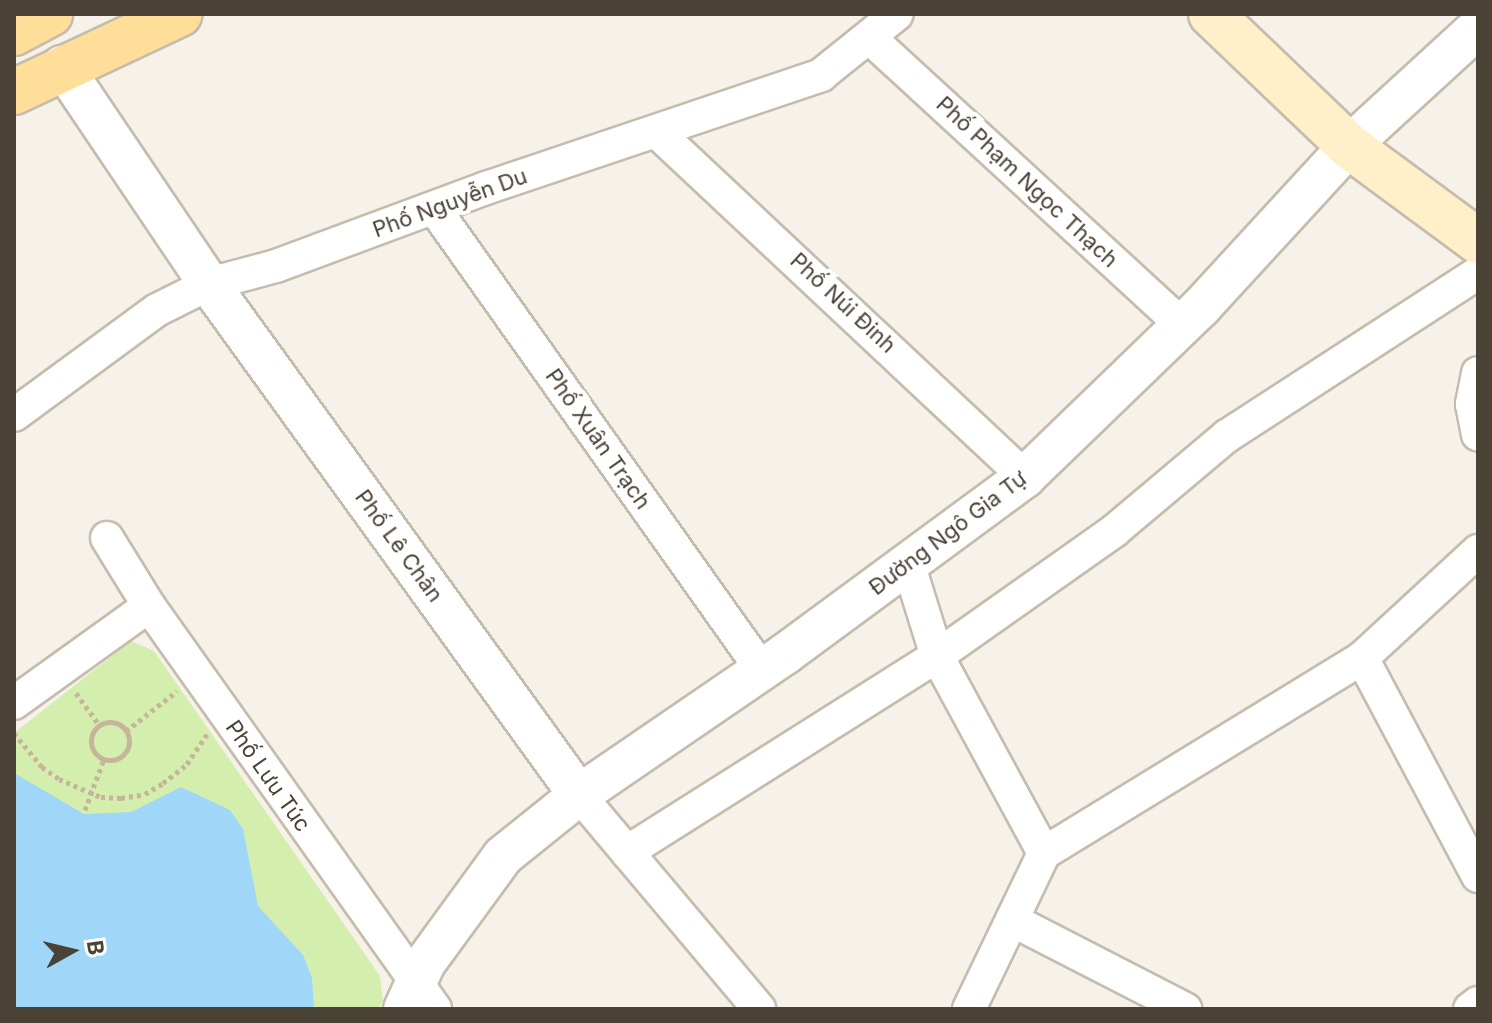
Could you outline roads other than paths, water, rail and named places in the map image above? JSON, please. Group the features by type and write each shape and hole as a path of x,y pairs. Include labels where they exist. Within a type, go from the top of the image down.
{"main road":[{"path":"14,92 62,66 180,14"},
{"path":"1211,14 1349,146 1478,241"}],"street":[{"name":"Phố Nguyễn Du","path":"14,415 157,310 209,284 276,266 434,208 821,75 871,39 897,14"},
{"name":"Đường Ngô Gia Tự","path":"418,1001 425,963 503,856 579,795 762,670 1025,477 1182,325 1349,146 1478,28"},
{"name":"Phố Phạm Ngọc Thạch","path":"871,39 1182,325"},
{"name":"Phố Lê Chân","path":"62,66 209,284 579,795 759,1009"},
{"name":"Phố Núi Đinh","path":"657,132 1025,477"},
{"name":"Phố Xuân Trạch","path":"434,208 762,670"},
{"path":"627,852 937,656 1114,531 1227,436 1478,273"},
{"path":"1478,373 1472,404 1478,434"},
{"name":"Phố Lưu Túc","path":"107,538 149,606 418,1001"},
{"path":"969,1009 1044,853 1362,658 1478,551"},
{"path":"908,563 937,656 1044,853"},
{"path":"14,703 149,606"},
{"path":"1362,658 1478,876"},
{"path":"1012,920 1185,1009"},
{"path":"1470,1009 1478,1003"}],"water":[{"path":"14,773 84,814 131,812 181,787 230,810 243,829 258,906 303,955 312,978 314,1009 14,1009"}]}
